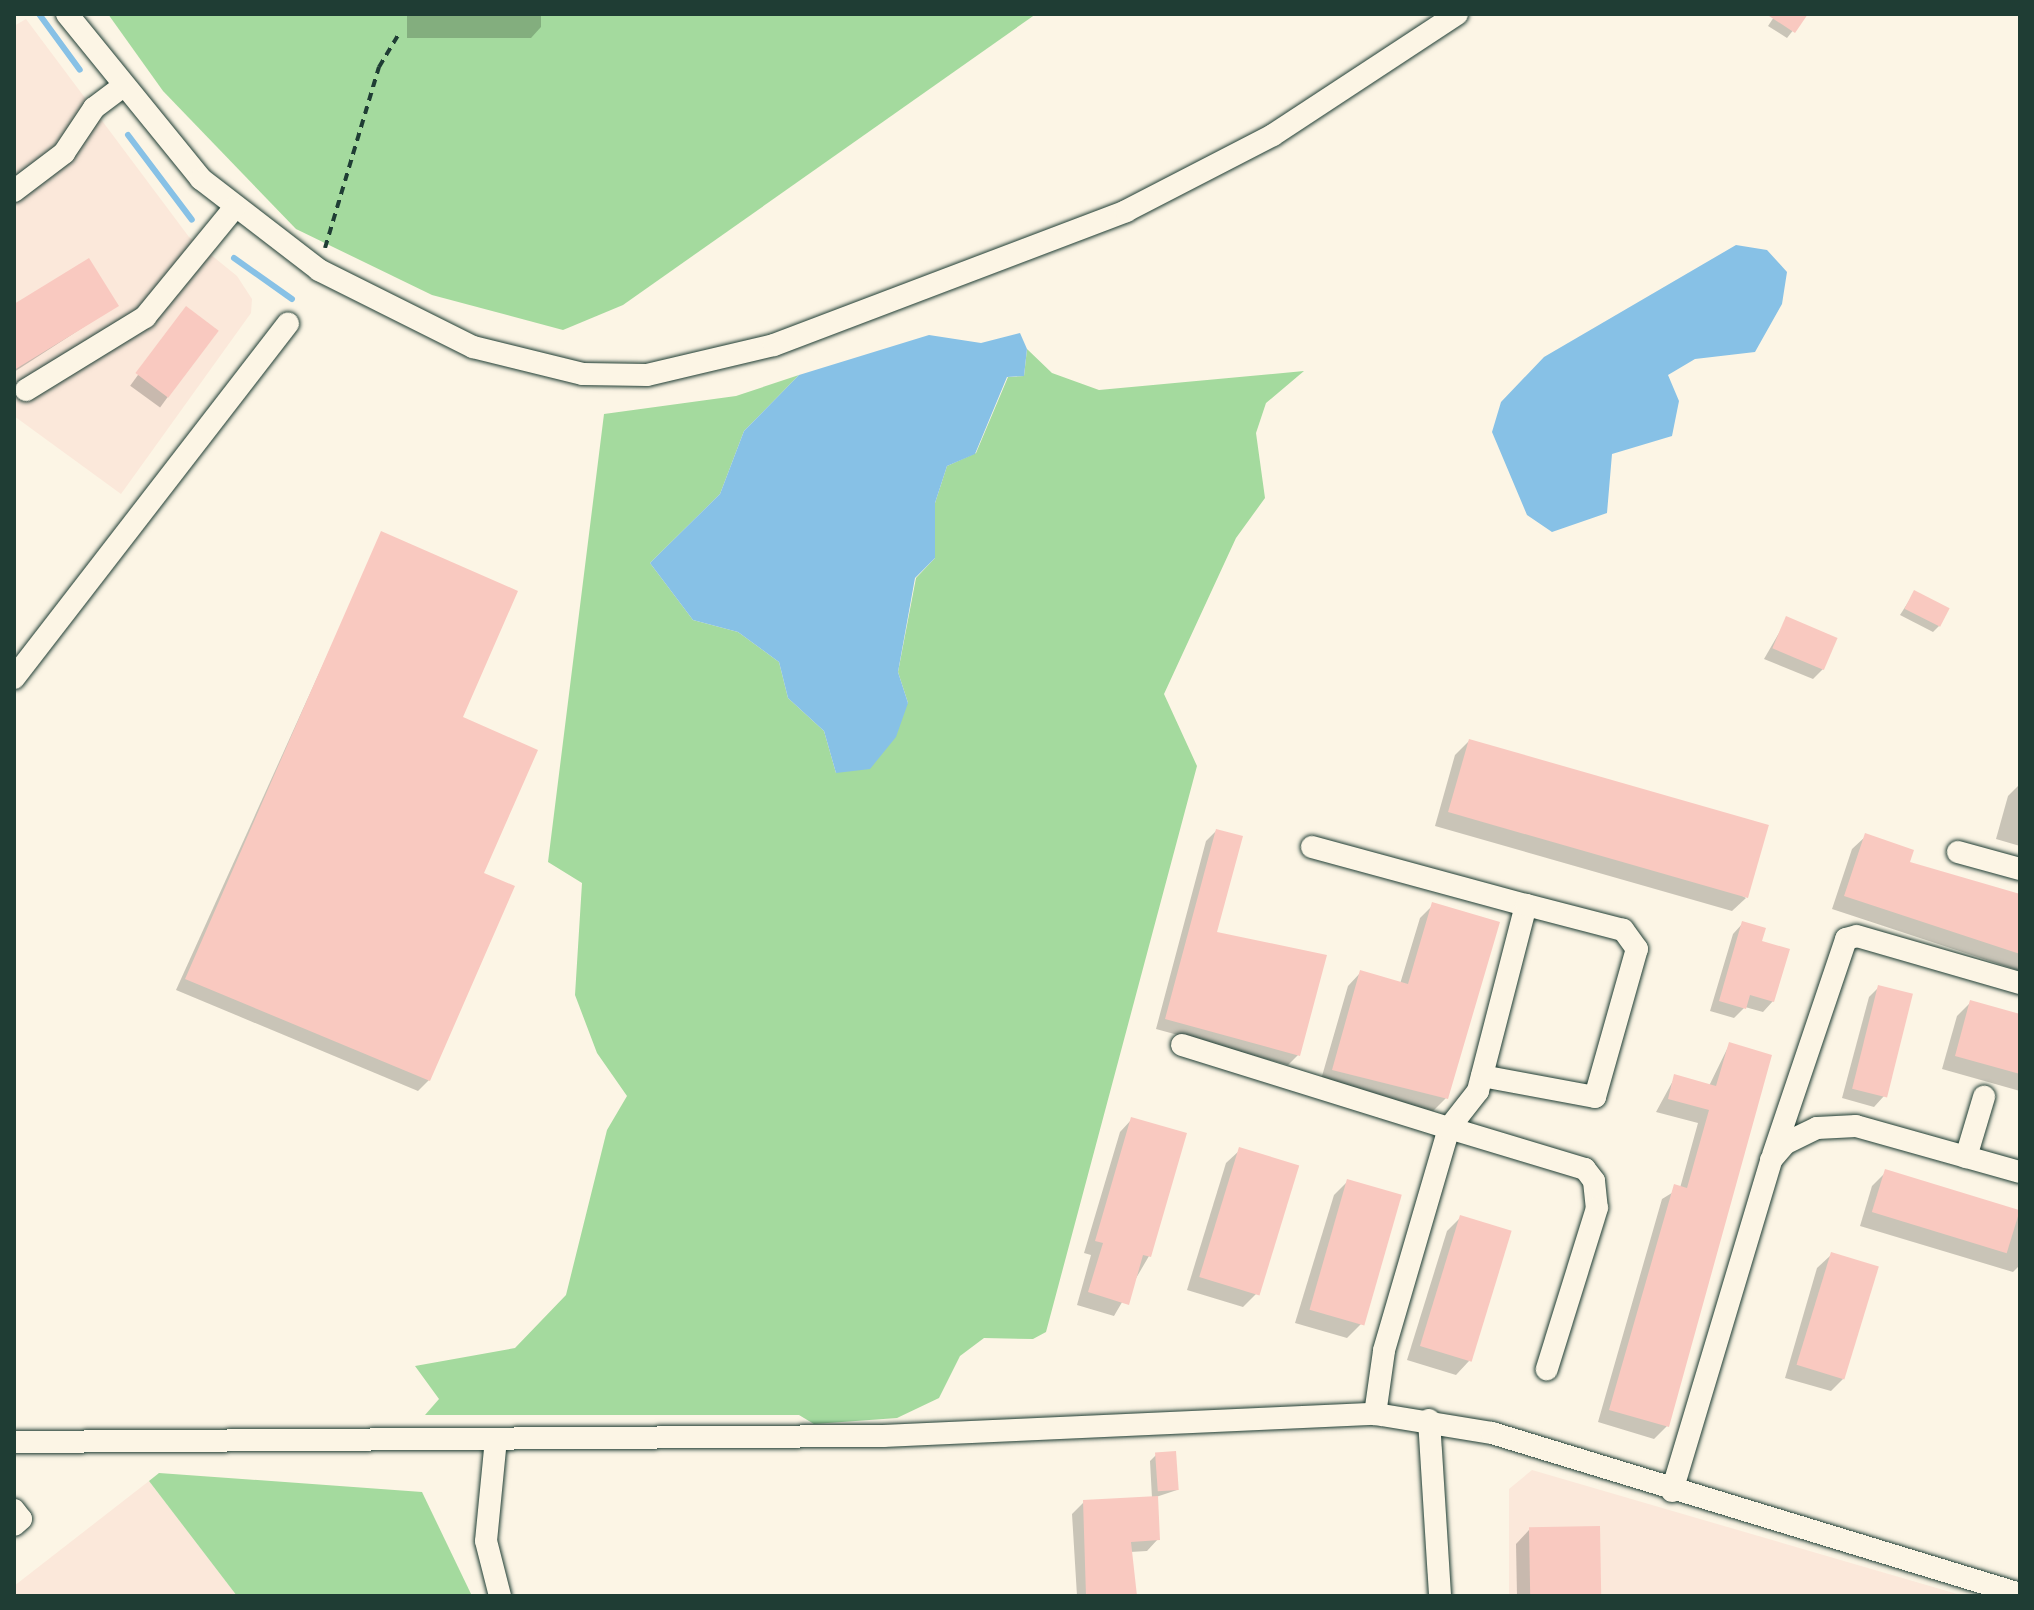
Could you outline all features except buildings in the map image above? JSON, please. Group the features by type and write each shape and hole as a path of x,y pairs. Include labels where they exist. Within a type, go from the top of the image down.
{"street":[{"path":"67,14 122,87 235,207 319,270 395,314 527,365 647,375 699,366 1126,211 1273,135 1457,14"},
{"path":"14,191 64,153 94,108 122,87"},
{"path":"26,390 145,317 235,207"},
{"path":"14,678 288,324"},
{"path":"1312,847 1623,930 1637,949 1595,1097 1482,1076"},
{"path":"1958,852 2020,869"},
{"path":"1375,1414 1384,1351 1449,1128 1473,1104 1526,905"},
{"path":"1672,1491 1771,1160 1846,939 1877,941 2020,983"},
{"path":"1182,1045 1585,1169 1594,1181 1597,1208 1547,1369"},
{"path":"1966,1157 1984,1097"},
{"path":"1771,1160 1800,1133 1836,1125 2020,1172"},
{"path":"14,1442 883,1436 1151,1421 1375,1414 1429,1420 2020,1594"},
{"path":"1429,1420 1440,1596"},
{"path":"496,1439 486,1541 500,1596"},
{"path":"14,1510 21,1519 14,1525"}],"path":[{"path":"319,270 379,67 399,34"}],"shaded area":[{"path":"26,19 189,237 237,276 252,299 251,313 121,494 14,416 14,26"},
{"path":"1532,1470 1964,1596 1509,1596 1509,1489"},
{"path":"149,1481 237,1596 14,1596 14,1586"}],"green space":[{"path":"108,14 1036,14 623,305 563,330 432,295 296,229 163,91"},
{"path":"1027,349 1052,373 1099,390 1304,371 1266,403 1256,433 1265,498 1236,538 1164,694 1197,766 1046,1332 1033,1339 984,1338 960,1356 939,1398 897,1418 814,1424 799,1415 425,1415 439,1399 415,1366 515,1348 566,1295 607,1130 627,1096 597,1053 575,995 582,883 548,862 604,414 736,396 799,375 744,431 720,494 650,563 693,620 738,632 779,662 788,698 824,731 836,773 908,703 898,672 916,578 935,558 935,503 947,466 976,453 1008,377 1024,376"},
{"path":"159,1473 422,1492 472,1596 237,1596 149,1481"}],"water":[{"path":"1736,245 1767,250 1787,272 1782,304 1755,352 1695,359 1668,375 1679,401 1672,436 1612,454 1607,513 1552,532 1527,515 1492,432 1501,402 1544,357"},
{"path":"1020,333 1027,349 1024,376 1007,377 975,454 947,466 935,503 935,558 915,578 898,672 908,703 896,737 870,769 836,773 824,731 788,698 779,662 738,632 693,620 650,563 720,494 744,431 799,375 929,335 981,343"}],"waterway":[{"path":"39,14 80,70"},
{"path":"128,135 192,220"},
{"path":"234,258 292,299"}]}
